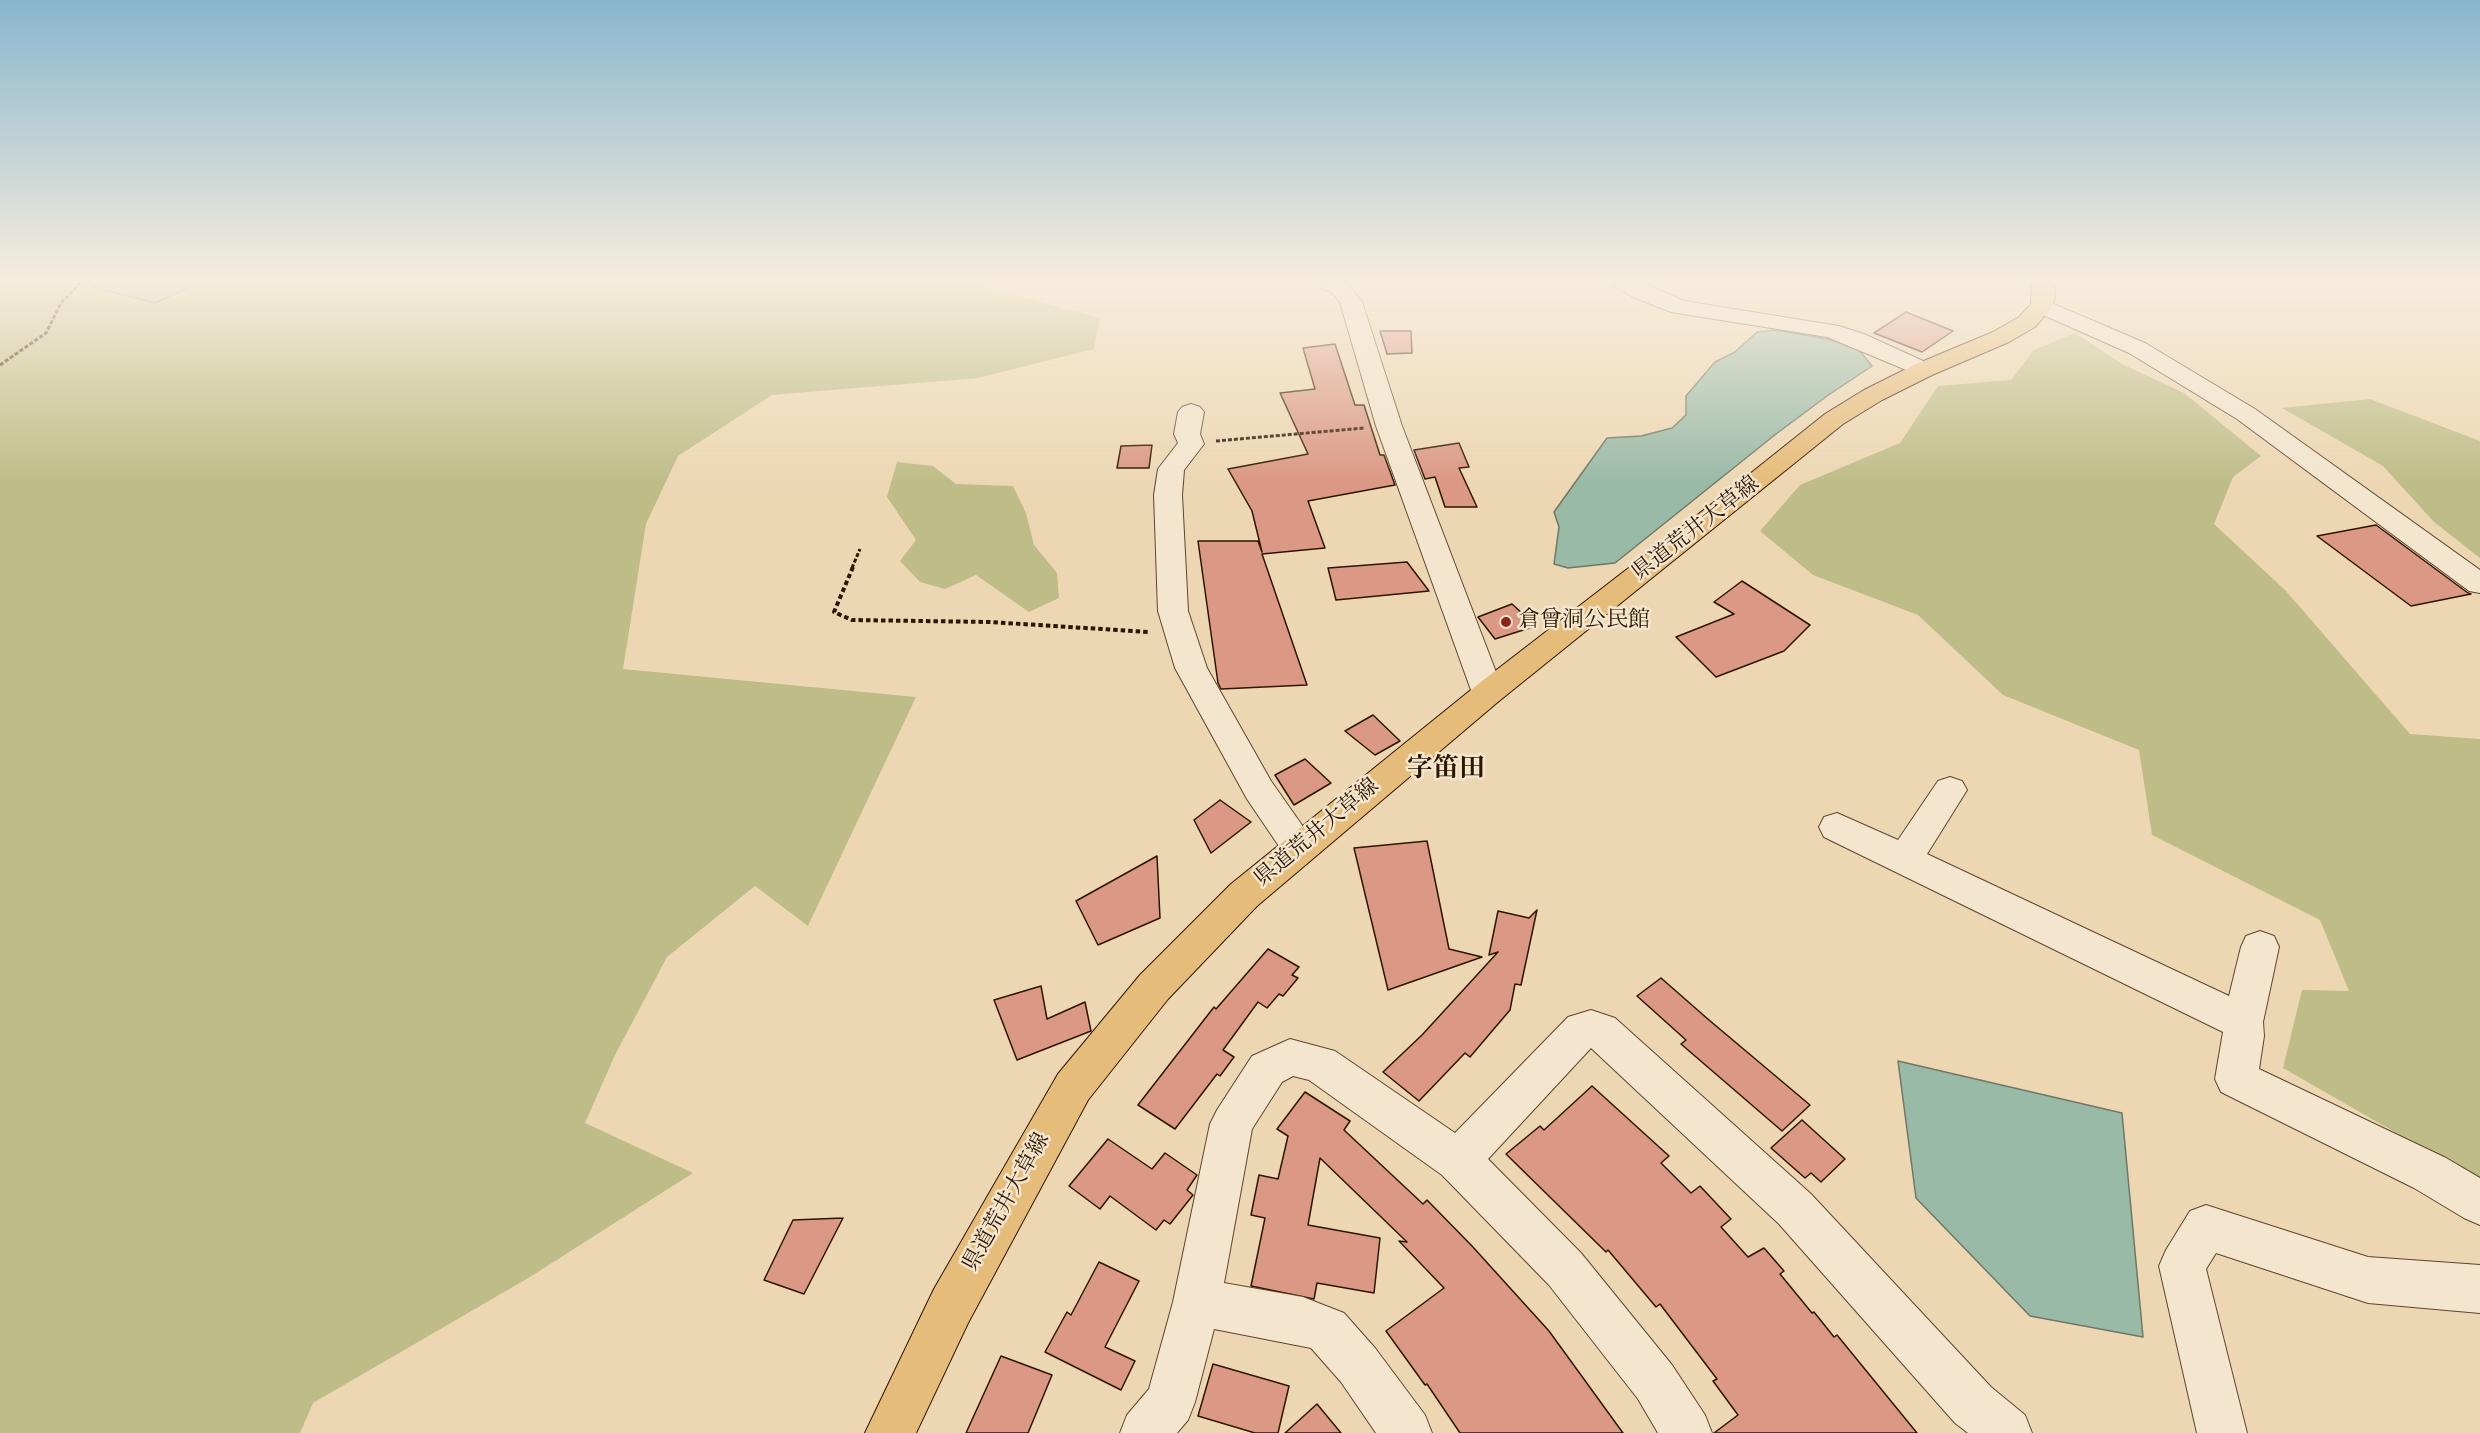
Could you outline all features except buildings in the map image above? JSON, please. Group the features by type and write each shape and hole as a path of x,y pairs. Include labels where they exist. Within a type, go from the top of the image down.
{"main road":[{"name":"県道荒井大草線","path":"890,1433 951,1306 1073,1087 1154,987 1244,894 1488,693 1741,495 1834,419 1873,395 1923,369 1972,349"}],"street":[{"path":"1365,349 1389,426 1488,693"},
{"path":"1878,349 1923,369"},
{"path":"2138,349 2246,414 2480,584"},
{"path":"1191,412 1187,434 1191,444 1171,469 1168,495 1173,611 1191,668 1258,789 1300,848"},
{"path":"1905,859 1950,790"},
{"path":"1836,826 2243,1022"},
{"path":"2260,947 2243,1022 2244,1036 2236,1079 2430,1173 2480,1203"},
{"path":"1458,1160 1582,1030 1591,1028 1601,1031 1795,1209 1973,1405 2007,1433"},
{"path":"1145,1433 1170,1402 1197,1302 1232,1124 1268,1069 1290,1057 1320,1064 1458,1160 1565,1269 1655,1382 1688,1433"},
{"path":"2222,1433 2182,1266 2206,1227 2368,1280 2480,1289"},
{"path":"1197,1302 1304,1321 1327,1330 1358,1365 1407,1433"}],"path":[{"path":"0,365 23,349"},
{"path":"1191,444 1389,426"},
{"path":"860,549 834,612 852,620 990,622 1180,634"}],"shaded area":[{"path":"0,349 1094,349 978,378 772,395 678,456 646,524 623,669 916,697 808,926 755,886 667,957 615,1055 585,1123 693,1173 530,1277 313,1403 300,1433 0,1433"},
{"path":"1738,349 1856,349 1872,366 1776,434 1615,563 1568,568 1554,564 1559,527 1554,512 1607,438 1641,436 1672,428 1686,415 1686,396 1715,362"},
{"path":"2099,349 2122,364 2184,393 2261,456 2233,477 2214,524 2286,591 2410,734 2480,739 2480,1181 2283,1068 2302,990 2349,991 2320,920 2152,835 2139,750 2003,695 1918,615 1813,575 1760,531 1800,485 1900,443 1938,386 2011,380 2034,350"},
{"path":"2370,399 2480,441 2480,558 2434,522 2383,466 2282,408"},
{"path":"897,462 933,466 956,484 1013,486 1026,513 1034,545 1057,573 1059,598 1029,612 976,575 945,589 920,582 900,561 916,540 887,497"},
{"path":"1898,1061 2122,1113 2143,1337 2030,1316 1916,1198"}],"place":[{"name":"倉曾洞公民館","path":"1506,622"}],"district":[{"name":"字笛田","path":"1446,771"}]}
